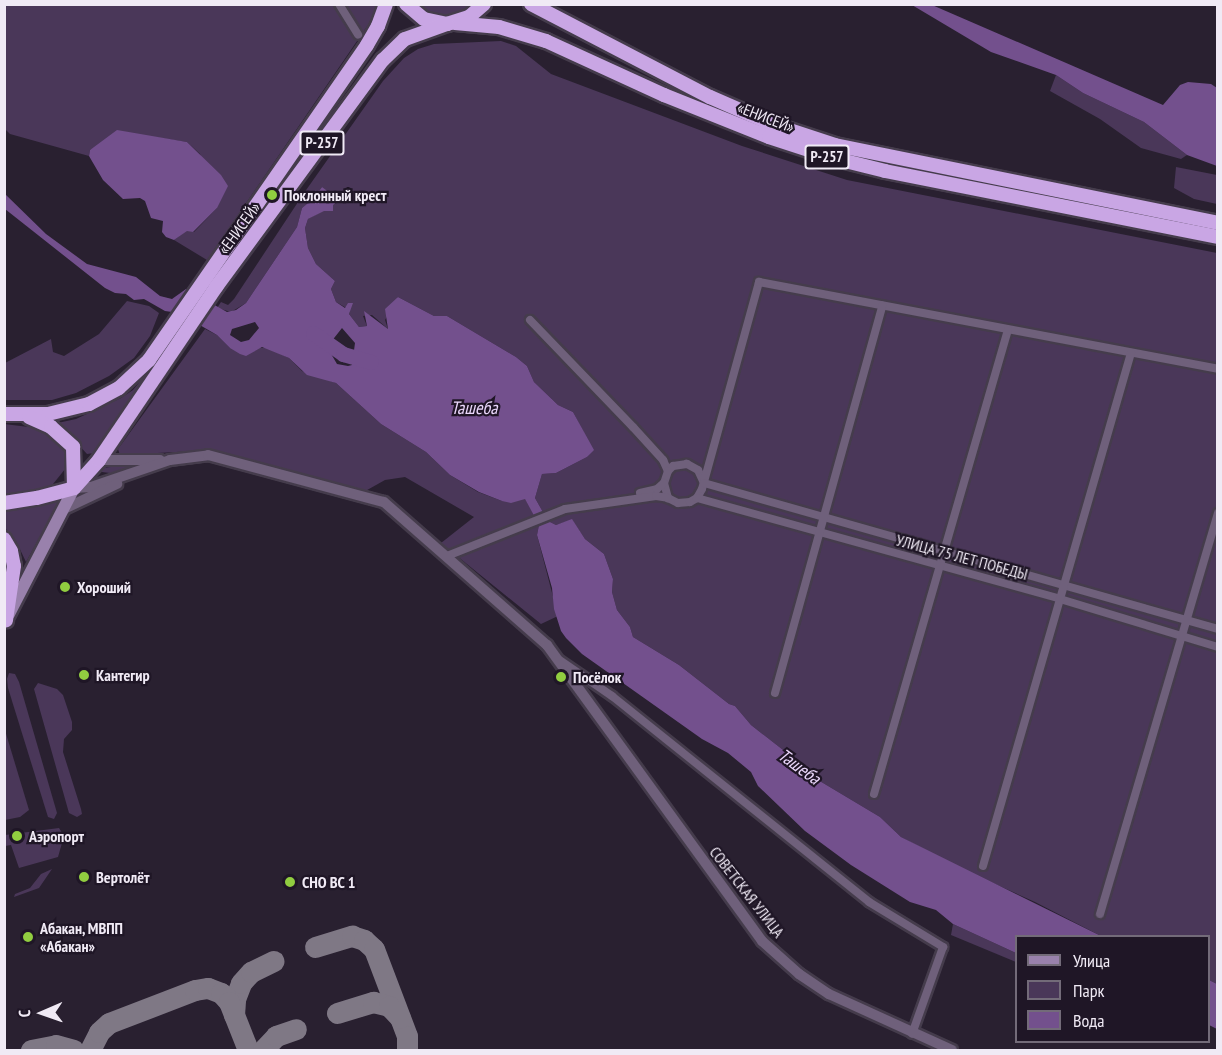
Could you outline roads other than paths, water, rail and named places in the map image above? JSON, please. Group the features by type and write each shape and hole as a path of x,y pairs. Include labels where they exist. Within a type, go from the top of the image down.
{"highway":[{"name":"«ЕНИСЕЙ»","path":"75,488 99,460 172,339 367,45 378,26 386,4"},
{"name":"«ЕНИСЕЙ»","path":"406,4 424,19 499,27 546,40 664,95 769,138 833,158 885,171 1218,237"},
{"name":"«ЕНИСЕЙ»","path":"211,283 383,60 405,39 469,17 484,4"},
{"name":"«ЕНИСЕЙ»","path":"531,4 710,97 774,125 836,145 1218,223"},
{"name":"«ЕНИСЕЙ»","path":"4,414 27,416 70,410 111,393 133,376 172,339"},
{"name":"«ЕНИСЕЙ»","path":"27,416 51,427 73,447 75,488"},
{"path":"4,503 75,488"},
{"path":"4,539 11,551 14,566 5,622"}],"main road":[{"path":"5,622 75,488"}],"street":[{"path":"339,4 358,35"},
{"path":"565,509 656,496 684,503 697,498 704,483 759,282 1218,369"},
{"path":"775,693 882,306"},
{"path":"530,320 633,427 663,460 668,471"},
{"path":"874,794 1008,330"},
{"path":"983,866 1131,353"},
{"name":"СОВЕТСКАЯ УЛИЦА","path":"170,460 208,456 384,502 532,630 558,659 595,714 762,941 799,974 829,994 912,1034 952,1050"},
{"path":"99,460 170,460"},
{"path":"75,488 91,487 170,460"},
{"path":"64,509 170,460"},
{"path":"668,498 664,483 668,471 680,464 687,464 698,470 704,483"},
{"path":"447,556 550,513 649,491 664,483"},
{"name":"УЛИЦА 75 ЛЕТ ПОБЕДЫ","path":"704,483 1218,628"},
{"name":"УЛИЦА 75 ЛЕТ ПОБЕДЫ","path":"697,498 1060,599 1218,647"},
{"path":"1100,914 1218,513"},
{"path":"558,659 612,696 869,902 943,947 912,1034"}],"water":[{"path":"912,5 932,5 1163,105 1180,85 1188,82 1211,84 1217,88 1217,166 1187,155 1144,122 1083,93 1056,75 991,52"},
{"path":"117,130 187,142 221,175 228,186 217,208 193,232 187,231 174,240 166,237 162,232 163,221 151,218 145,201 140,198 123,199 103,180 89,156 90,150"},
{"name":"Ташеба","path":"322,187 339,200 333,205 333,211 324,211 308,219 305,228 308,248 316,264 335,281 331,289 336,302 345,308 348,303 353,303 349,314 359,327 367,326 364,311 388,329 385,309 398,297 434,316 447,316 516,357 527,366 534,382 558,405 573,412 594,450 587,457 556,473 542,474 535,498 548,521 556,525 572,519 585,539 604,554 613,579 612,592 617,610 630,627 633,637 679,665 729,704 735,706 751,725 801,764 813,777 880,817 901,837 1099,935 1015,935 1015,953 953,924 936,910 910,902 851,865 805,831 758,786 751,772 728,753 702,739 582,654 566,638 561,631 554,609 552,588 537,535 539,525 525,499 511,503 502,501 479,492 450,475 426,452 381,424 336,383 307,375 289,358 262,347 246,356 240,354 217,335 179,313 165,311 144,299 134,300 126,294 115,293 105,288 5,209 4,193 46,234 87,264 136,277 160,296 172,299 186,289 227,312 236,310 246,303 297,227 302,208","holes":["255,322 259,328 249,340 241,342 230,335 232,329","342,328 355,343 352,365 348,366 337,364 327,347"]},
{"path":"1210,980 1217,984 1217,1029 1210,1026"}],"waterway":[{"name":"Ташеба","path":"313,333 343,354 371,362"}],"place":[{"name":"Поклонный крест","path":"272,195"},
{"name":"Хороший","path":"65,587"},
{"name":"Кантегир","path":"84,675"},
{"name":"Посёлок","path":"561,677"},
{"name":"Аэропорт","path":"17,836"},
{"name":"Вертолёт","path":"84,877"},
{"name":"СНО ВС 1","path":"290,882"},
{"name":"Абакан, МВПП «Абакан»","path":"28,937"}]}
